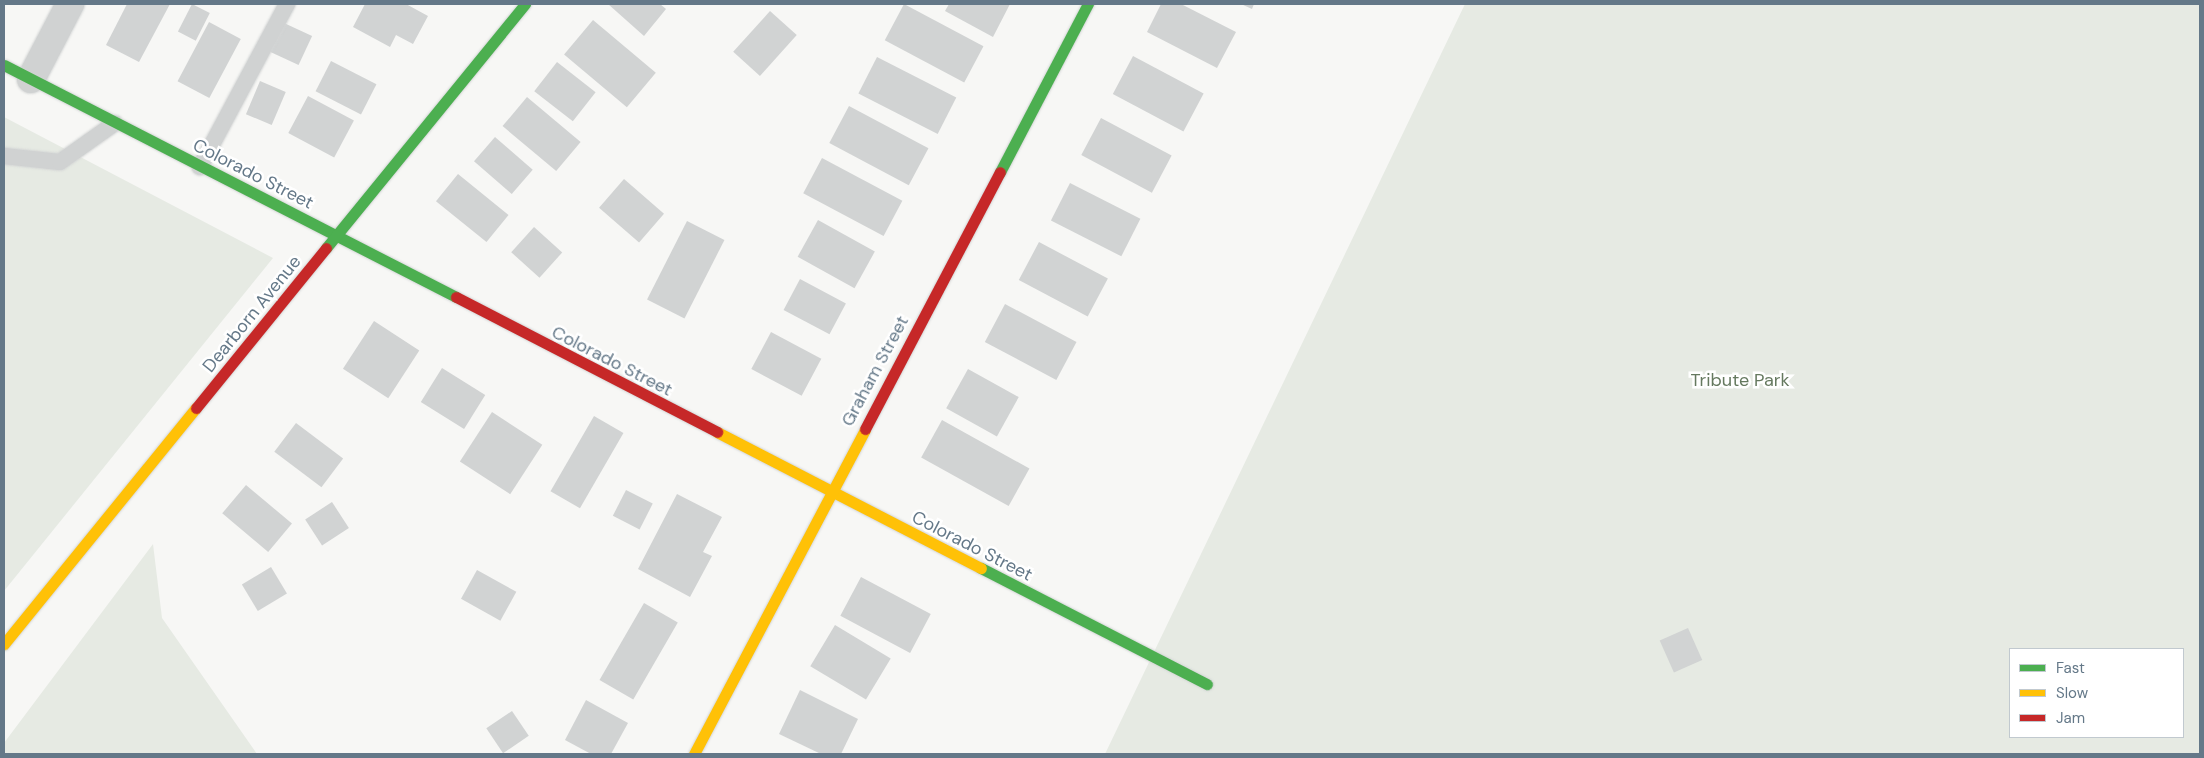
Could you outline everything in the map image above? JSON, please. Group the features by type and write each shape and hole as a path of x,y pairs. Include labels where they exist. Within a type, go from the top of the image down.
{"street":[{"path":"31,79 70,4"},
{"name":"Dearborn Avenue","path":"4,644 337,238 525,4"},
{"name":"Graham Street","path":"694,754 1088,4"},
{"name":"Colorado Street","path":"4,65 831,494 1207,684"}],"lane":[{"path":"200,167 287,4"},
{"path":"4,156 60,162 116,123"}],"green space":[{"name":"Tribute Park","path":"1465,4 2200,4 2200,754 1105,754"},
{"path":"4,117 273,258 4,591"},
{"path":"153,544 162,618 257,754 4,754 4,743"}],"building":[{"path":"127,4 170,4 139,62 106,45"},
{"path":"192,4 210,13 196,41 178,32"},
{"path":"365,4 406,4 428,16 413,44 396,35 390,47 353,27"},
{"path":"608,4 660,4 666,9 644,36"},
{"path":"904,4 983,46 964,82 885,40"},
{"path":"949,4 1010,4 993,37 945,11"},
{"path":"1161,4 1181,4 1236,32 1217,68 1147,32"},
{"path":"1241,4 1254,4 1252,9"},
{"path":"770,11 797,35 760,76 733,52"},
{"path":"593,20 656,73 627,107 564,54"},
{"path":"209,22 241,39 209,98 178,81"},
{"path":"284,23 312,36 299,65 270,52"},
{"path":"1133,56 1204,94 1183,132 1113,94"},
{"path":"877,57 956,97 938,134 858,94"},
{"path":"331,61 376,84 361,114 316,91"},
{"path":"557,62 596,92 573,121 534,91"},
{"path":"260,81 286,92 272,125 246,114"},
{"path":"308,96 354,120 334,157 288,133"},
{"path":"527,97 581,142 556,171 503,126"},
{"path":"849,106 928,148 909,185 829,143"},
{"path":"1101,118 1172,156 1152,193 1081,155"},
{"path":"495,137 533,170 512,194 474,161"},
{"path":"822,158 902,201 884,236 803,193"},
{"path":"458,174 509,215 486,242 436,201"},
{"path":"624,179 664,214 639,242 599,208"},
{"path":"1070,183 1140,219 1121,256 1051,220"},
{"path":"818,220 875,252 854,288 798,257"},
{"path":"687,221 724,240 684,318 647,299"},
{"path":"534,227 562,252 539,278 511,252"},
{"path":"1039,242 1108,279 1088,317 1019,280"},
{"path":"800,279 846,303 829,334 784,310"},
{"path":"1005,304 1077,342 1056,380 985,342"},
{"path":"374,321 419,350 388,398 343,369"},
{"path":"771,332 821,359 802,396 751,369"},
{"path":"442,368 485,395 464,429 421,402"},
{"path":"968,369 1019,397 997,436 946,408"},
{"path":"492,412 542,445 510,494 460,461"},
{"path":"594,416 623,433 580,508 550,491"},
{"path":"942,420 1029,468 1009,506 921,458"},
{"path":"296,423 343,459 321,487 274,452"},
{"path":"246,485 292,524 268,552 222,513"},
{"path":"626,490 653,504 640,529 613,516"},
{"path":"677,494 722,517 703,552 712,556 690,597 638,569"},
{"path":"332,502 349,528 322,545 305,519"},
{"path":"271,567 287,594 258,611 242,585"},
{"path":"477,570 516,592 500,621 461,599"},
{"path":"861,577 931,614 910,653 840,616"},
{"path":"644,603 678,622 633,700 600,680"},
{"path":"835,625 891,658 866,700 810,666"},
{"path":"1688,628 1702,660 1674,673 1660,641"},
{"path":"800,690 858,719 841,754 821,754 779,734"},
{"path":"586,700 628,723 611,754 591,754 565,740"},
{"path":"512,711 529,736 503,753 486,728"}],"traffic: fast":[{"path":"326,248 525,4"},
{"path":"1000,172 1088,4"},
{"path":"4,65 456,297"},
{"path":"981,568 1207,684"}],"traffic: slow":[{"path":"4,644 196,408"},
{"path":"694,754 865,429"},
{"path":"717,432 981,568"}],"traffic: jam":[{"path":"865,429 1000,172"},
{"path":"196,408 326,248"},
{"path":"456,297 717,432"}]}
